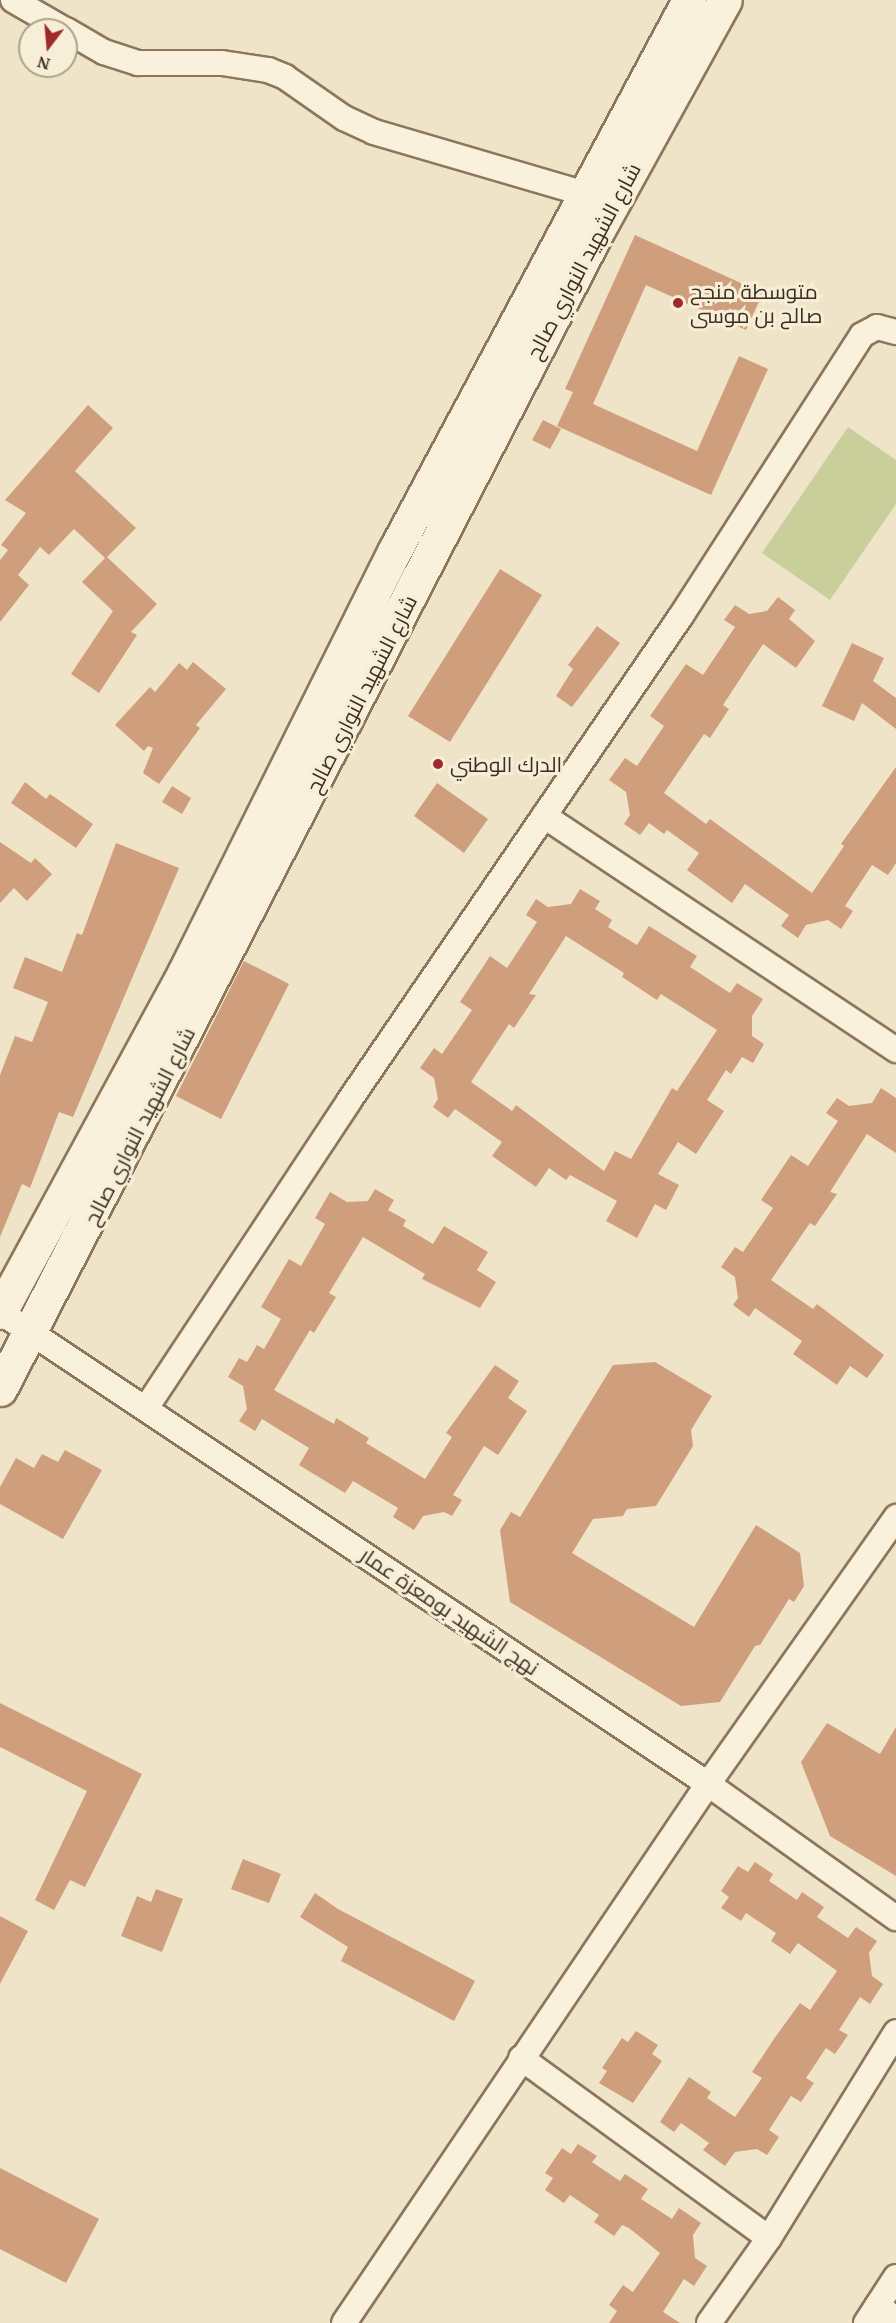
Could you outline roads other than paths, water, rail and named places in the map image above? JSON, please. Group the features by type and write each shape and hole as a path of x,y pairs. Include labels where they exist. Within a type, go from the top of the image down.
{"street":[{"path":"13,0 45,18"},
{"name":"شارع الشهيد النواري صالح","path":"0,1312 184,973 395,550 689,0"},
{"name":"شارع الشهيد النواري صالح","path":"0,1389 33,1331 593,238 725,0"},
{"path":"78,37 104,52 138,63 222,63 268,70 285,77 344,118 374,132 586,194"},
{"path":"146,1408 349,1101 681,616 862,336 877,327 896,332"},
{"path":"544,816 896,1050"},
{"name":"نهج الشهيد بومعزة عمار","path":"0,1312 33,1331 708,1784 896,1918"},
{"path":"344,2323 708,1784 896,1517"},
{"path":"710,2323 769,2238 896,2032"},
{"path":"521,2058 769,2238"},
{"path":"879,2316 896,2277"}],"place":[{"name":"متوسطة منجح صالح بن موسى","path":"678,303"},
{"name":"الدرك الوطني","path":"438,764"}]}
